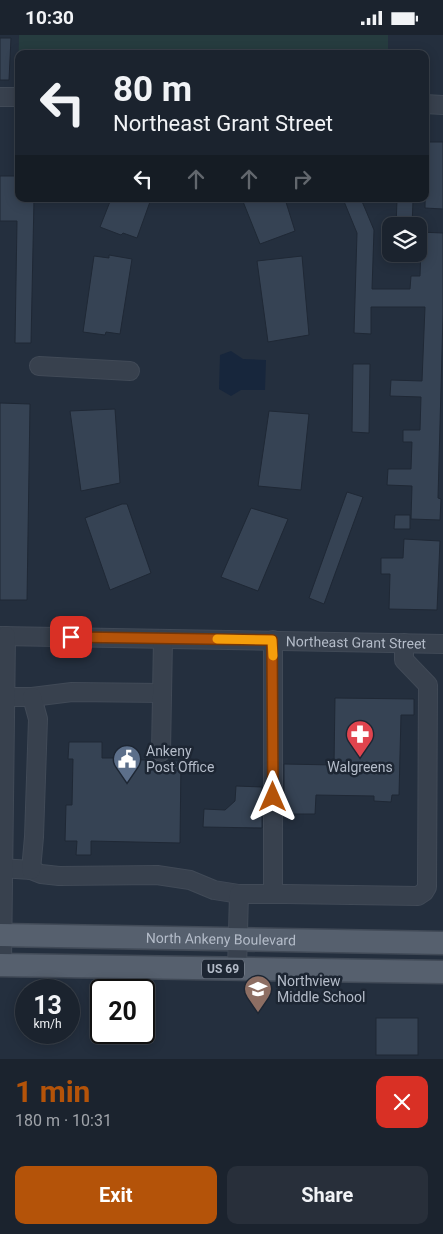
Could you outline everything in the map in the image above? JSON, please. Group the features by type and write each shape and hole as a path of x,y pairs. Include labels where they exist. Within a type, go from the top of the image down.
{"main road":[{"name":"North Ankeny Boulevard","path":"2,935 443,943"},
{"name":"US 69","path":"1,965 443,972"}],"street":[{"path":"0,97 15,97"},
{"path":"429,104 443,105"},
{"path":"39,366 130,371"},
{"path":"1,965 5,697 3,636"},
{"name":"Northeast Grant Street","path":"3,636 443,644"},
{"path":"161,753 163,639"},
{"path":"272,640 273,893"},
{"path":"2,868 31,870 41,874 59,876 158,875 190,880 214,890 239,895 273,893 418,896 428,887 436,824 428,685 404,660 404,643"},
{"path":"5,697 32,697 72,692 162,693"},
{"path":"31,870 38,719 32,697"},
{"path":"237,969 239,895"}],"green space":[{"path":"19,35 388,35 388,50 19,50"}],"water":[{"path":"231,351 243,359 266,360 265,390 241,390 231,396 219,389 220,355"}],"building":[{"path":"0,38 11,38 9,80 0,80"},
{"path":"429,142 443,142 443,209 425,208 425,202 429,202"},
{"path":"0,176 15,176 15,202 34,202 31,343 15,343 17,221 0,221"},
{"path":"110,202 150,202 137,238 123,233 121,235 100,227"},
{"path":"243,202 286,202 295,231 260,244"},
{"path":"344,202 362,202 374,230 372,289 410,289 411,276 420,276 420,262 427,262 427,232 443,233 443,315 438,498 441,499 440,520 411,519 412,486 387,485 388,469 411,469 412,442 403,442 403,430 420,430 421,397 390,396 391,380 422,381 425,307 371,307 371,334 354,333 357,233"},
{"path":"397,202 413,202 412,217 396,217"},
{"path":"109,255 132,259 120,334 106,332 105,335 83,332 94,256 109,258"},
{"path":"302,256 309,335 268,342 257,261"},
{"path":"353,364 370,364 369,433 352,432"},
{"path":"0,403 30,404 27,600 0,600"},
{"path":"115,409 120,483 81,491 70,411"},
{"path":"269,411 309,414 301,490 258,486"},
{"path":"347,492 363,497 324,604 309,598"},
{"path":"122,504 127,504 151,573 110,590 85,518"},
{"path":"251,508 288,519 258,591 221,577"},
{"path":"395,515 410,515 410,529 394,529"},
{"path":"404,539 440,541 437,610 389,609 390,574 381,574 381,558 403,558"},
{"name":"Walgreens","path":"335,698 414,699 414,715 401,715 399,795 392,795 391,802 374,801 374,796 316,795 315,814 284,814 284,764 334,765"},
{"name":"Ankeny Post Office","path":"69,742 102,742 102,758 135,758 135,760 155,760 160,763 181,761 180,843 91,841 91,855 76,855 77,841 65,841 66,805 72,805 73,759 68,759"},
{"path":"236,786 262,787 262,828 203,827 204,809 225,810 235,801"},
{"path":"376,1018 418,1018 418,1055 376,1055"}],"slow traffic":[{"path":"217,639 272,640 273,656"}],"place":[{"name":"Walgreens","path":"360,758"},
{"name":"Ankeny Post Office","path":"127,783"},
{"name":"Northview Middle School","path":"258,1013"}],"route":[{"path":"71,637 272,640 273,797"}]}
